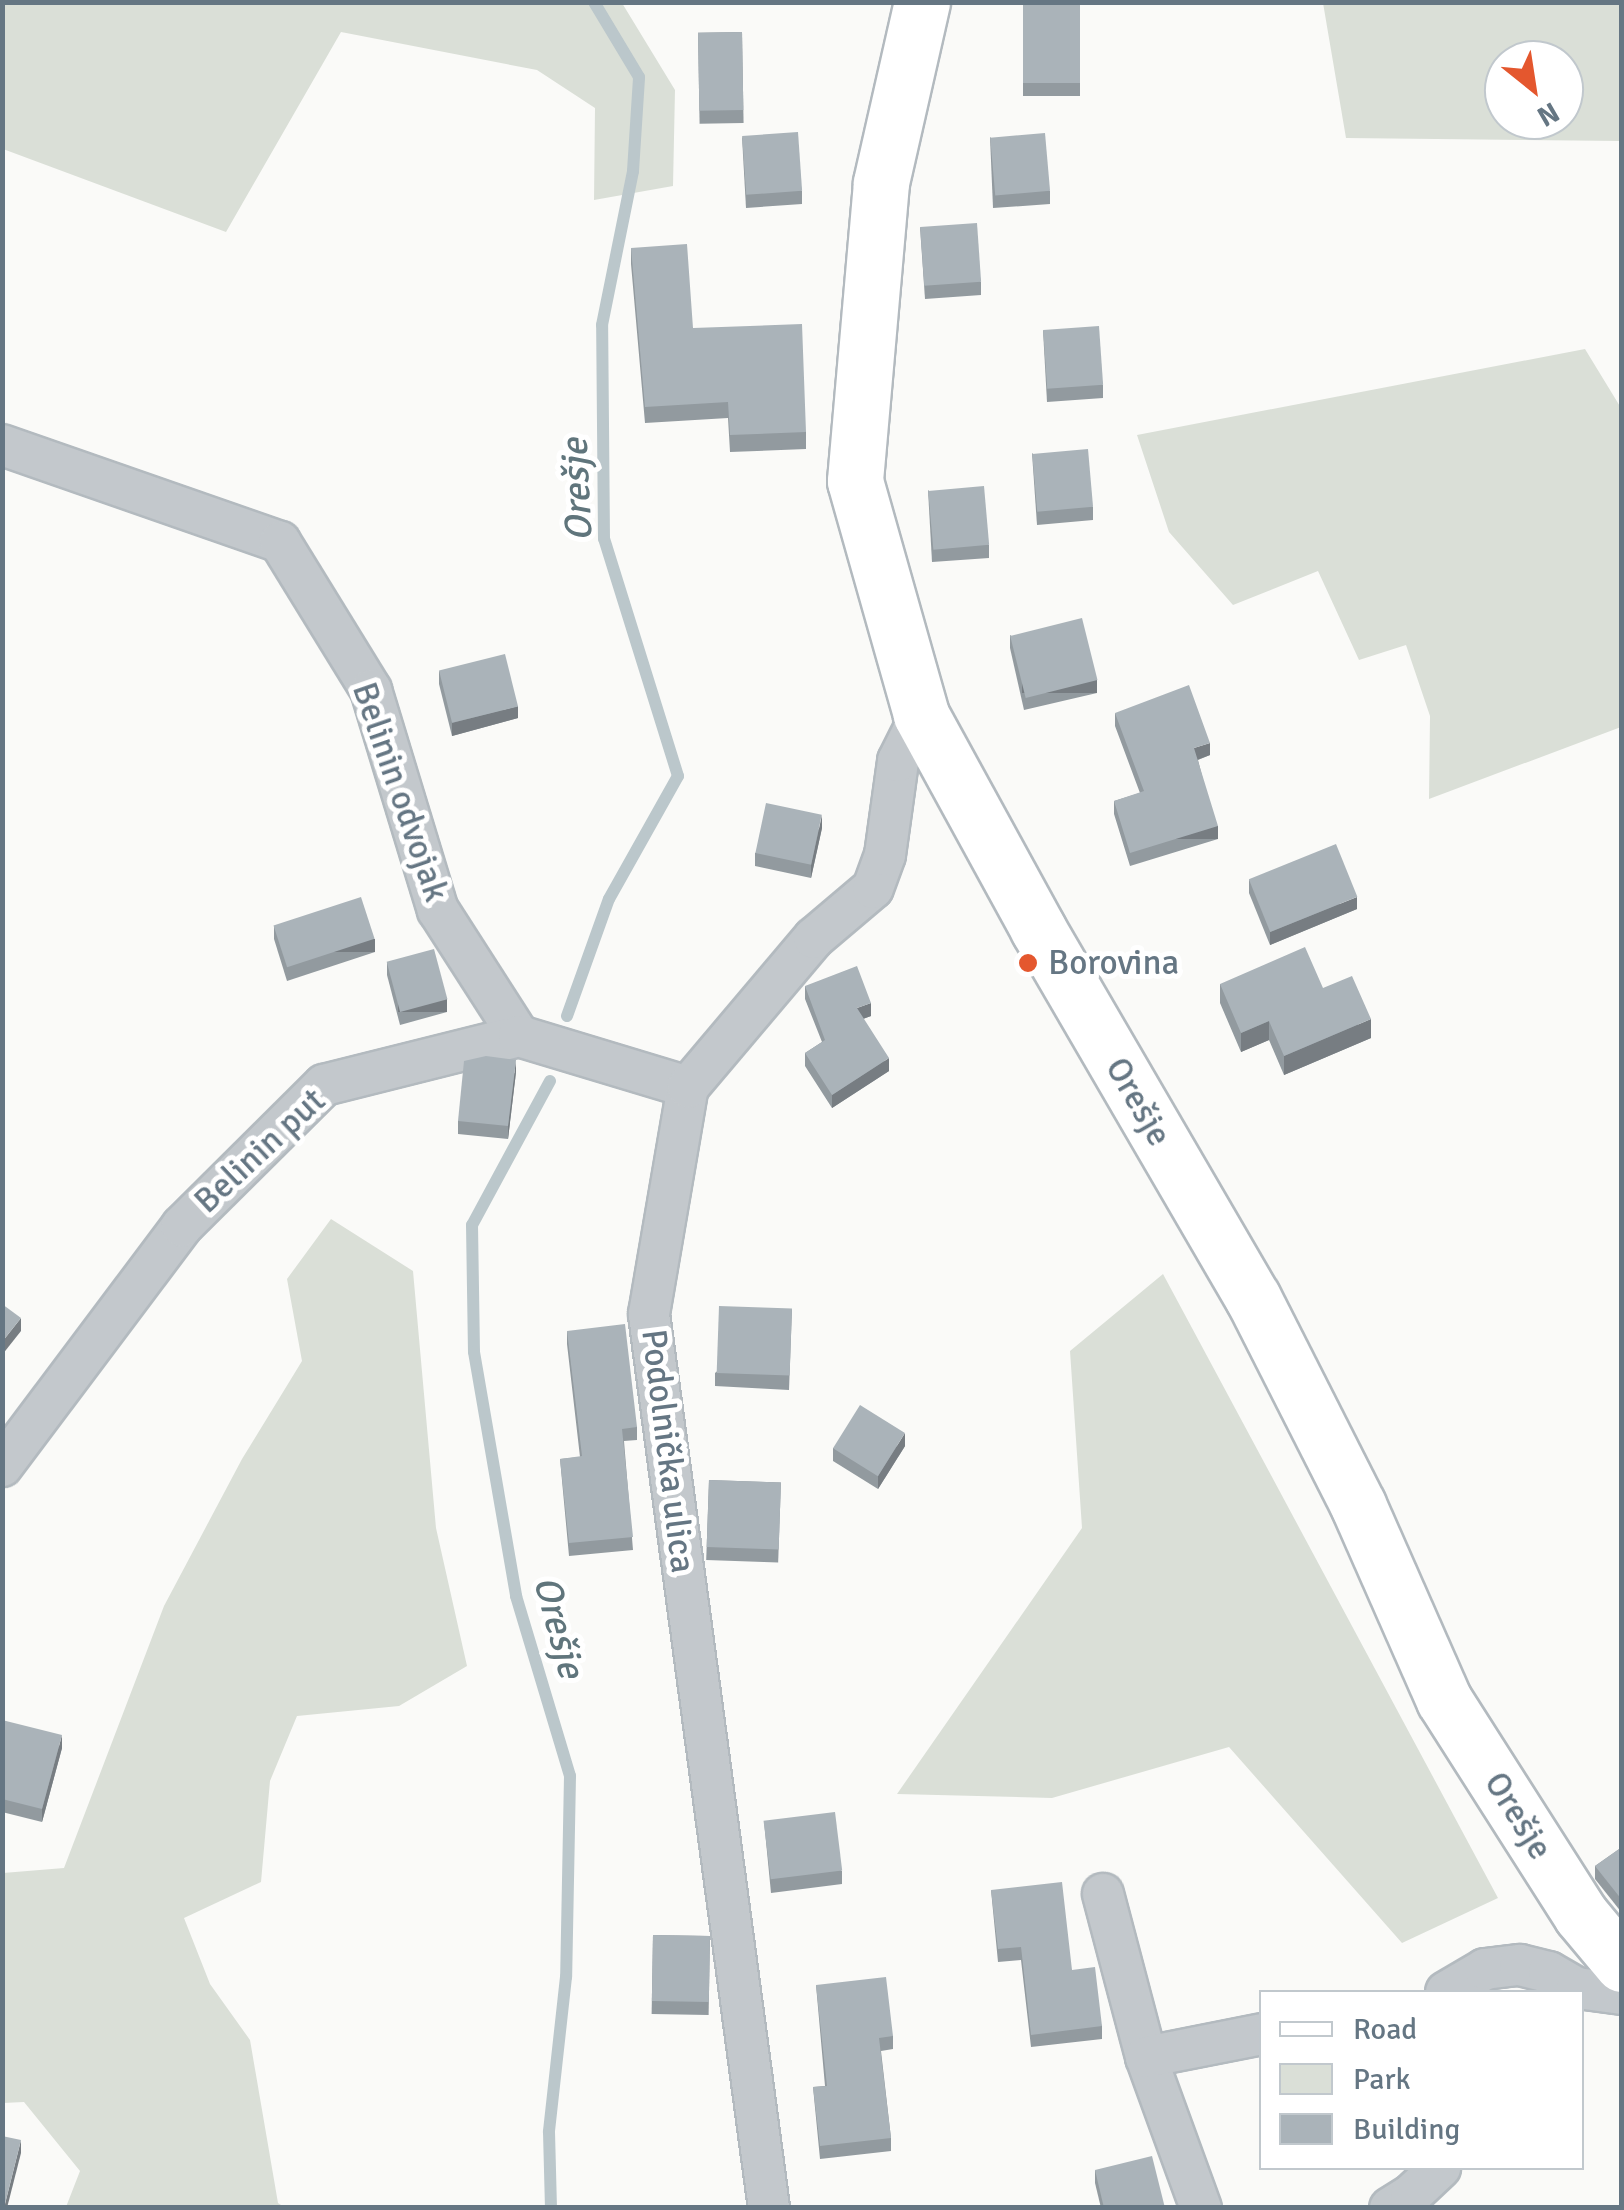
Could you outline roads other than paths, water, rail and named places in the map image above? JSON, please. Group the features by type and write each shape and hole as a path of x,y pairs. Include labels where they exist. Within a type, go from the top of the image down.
{"street":[{"name":"Orešje","path":"922,2 881,184 855,481 922,715 1038,929 1253,1298 1358,1505 1444,1700 1581,1916 1622,1964"},
{"name":"Belinin odvojak","path":"2,445 280,542 371,690 438,910 519,1036"},
{"path":"519,1036 688,1087 814,938 873,888 885,854 898,761 922,715"},
{"name":"Belinin put","path":"2,1466 182,1226 324,1085 519,1036"},
{"name":"Podolnička ulica","path":"688,1087 649,1314 769,2208"},
{"path":"1103,1894 1146,2056 1201,2208"},
{"path":"1449,1990 1484,1970 1520,1964 1550,1972 1577,1988 1622,1994"},
{"path":"1146,2056 1259,2035"},
{"path":"1390,2208 1412,2195 1438,2170"}],"waterway":[{"name":"Orešje","path":"567,1016 609,899 678,776 604,539 602,325 633,171 639,77 594,2"},
{"name":"Orešje","path":"550,1081 472,1225 474,1352 516,1596 570,1776 566,1977 549,2132 551,2208"}],"place":[{"name":"Borovina","path":"1028,963"}]}
